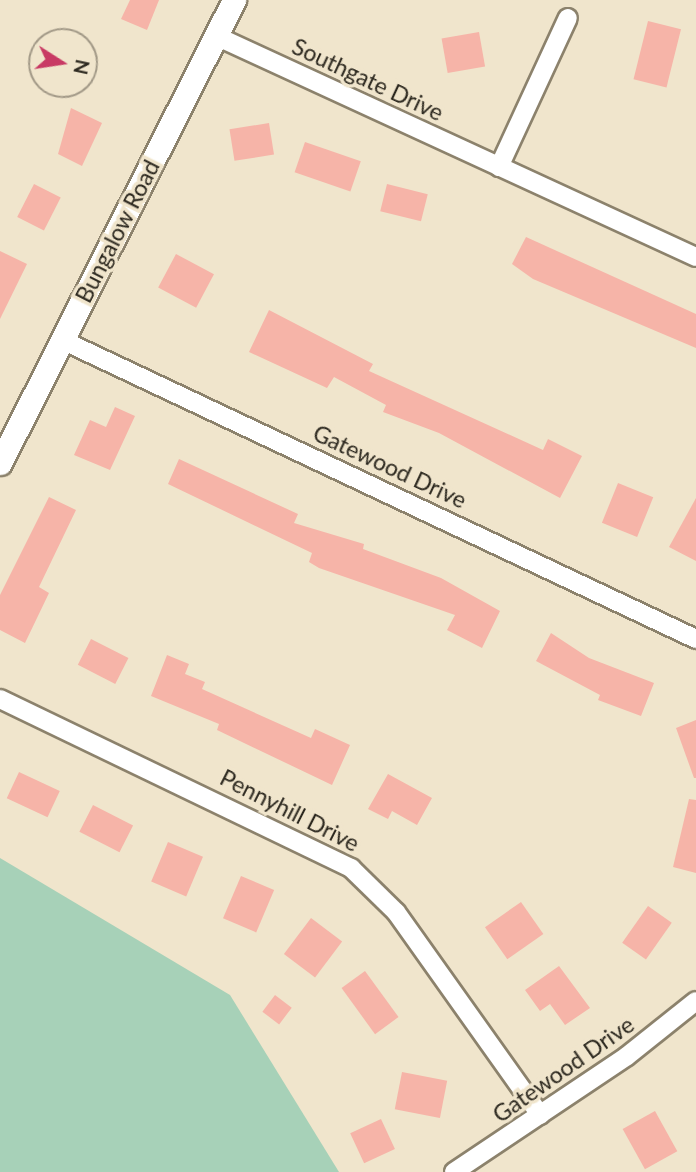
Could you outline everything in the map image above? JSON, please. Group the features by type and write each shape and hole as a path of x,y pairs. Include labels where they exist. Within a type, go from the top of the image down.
{"street":[{"name":"Bungalow Road","path":"0,463 234,0"},
{"path":"499,167 568,18"},
{"name":"Southgate Drive","path":"216,36 696,257"},
{"name":"Gatewood Drive","path":"62,340 696,639"},
{"name":"Pennyhill Drive","path":"0,699 351,868 396,912 540,1115"},
{"name":"Gatewood Drive","path":"454,1172 540,1115 696,1001"}],"green space":[{"path":"0,858 230,995 339,1172 0,1172"}],"building":[{"path":"130,0 159,0 147,30 121,19"},
{"path":"648,21 681,29 666,87 633,79"},
{"path":"479,32 485,66 448,73 442,39"},
{"path":"71,108 102,123 82,166 58,154"},
{"path":"269,123 274,155 234,161 229,129"},
{"path":"305,142 361,161 350,191 295,172"},
{"path":"34,184 61,198 44,231 17,217"},
{"path":"387,184 428,194 421,221 380,211"},
{"path":"526,237 696,314 696,348 533,279 512,264"},
{"path":"0,251 27,264 0,319"},
{"path":"176,254 214,274 196,308 158,288"},
{"path":"269,310 373,364 369,371 543,450 548,439 582,456 560,498 439,433 383,412 386,405 334,377 327,388 249,352"},
{"path":"115,407 135,416 110,470 74,455 90,420 106,427"},
{"path":"179,459 298,514 294,523 364,544 363,549 441,578 500,611 482,648 447,630 455,615 319,568 309,562 312,553 168,484"},
{"path":"618,483 653,497 637,537 602,523"},
{"path":"49,497 76,510 39,587 49,593 25,643 0,630 0,595"},
{"path":"696,498 696,561 669,547"},
{"path":"551,633 589,658 654,683 641,716 598,700 600,695 536,661"},
{"path":"91,639 128,658 115,684 78,665"},
{"path":"167,655 189,664 185,674 205,682 202,689 311,738 315,729 350,745 332,785 217,730 219,724 151,696"},
{"path":"696,720 696,778 694,778 676,728"},
{"path":"19,772 60,791 48,817 7,798"},
{"path":"388,774 432,798 417,825 392,811 388,819 368,809"},
{"path":"689,799 696,800 696,873 673,867"},
{"path":"93,805 133,825 119,852 79,832"},
{"path":"168,842 203,857 186,896 151,882"},
{"path":"241,876 274,890 256,932 223,918"},
{"path":"521,902 543,934 507,959 485,927"},
{"path":"648,906 672,923 646,959 622,943"},
{"path":"311,918 342,941 315,977 284,954"},
{"path":"559,966 590,1008 565,1025 550,1004 540,1011 525,990"},
{"path":"365,971 399,1017 375,1034 342,988"},
{"path":"275,995 292,1008 279,1024 262,1012"},
{"path":"402,1072 447,1081 440,1118 395,1109"},
{"path":"655,1111 677,1151 645,1169 623,1129"},
{"path":"381,1119 395,1149 364,1163 350,1133"}]}
